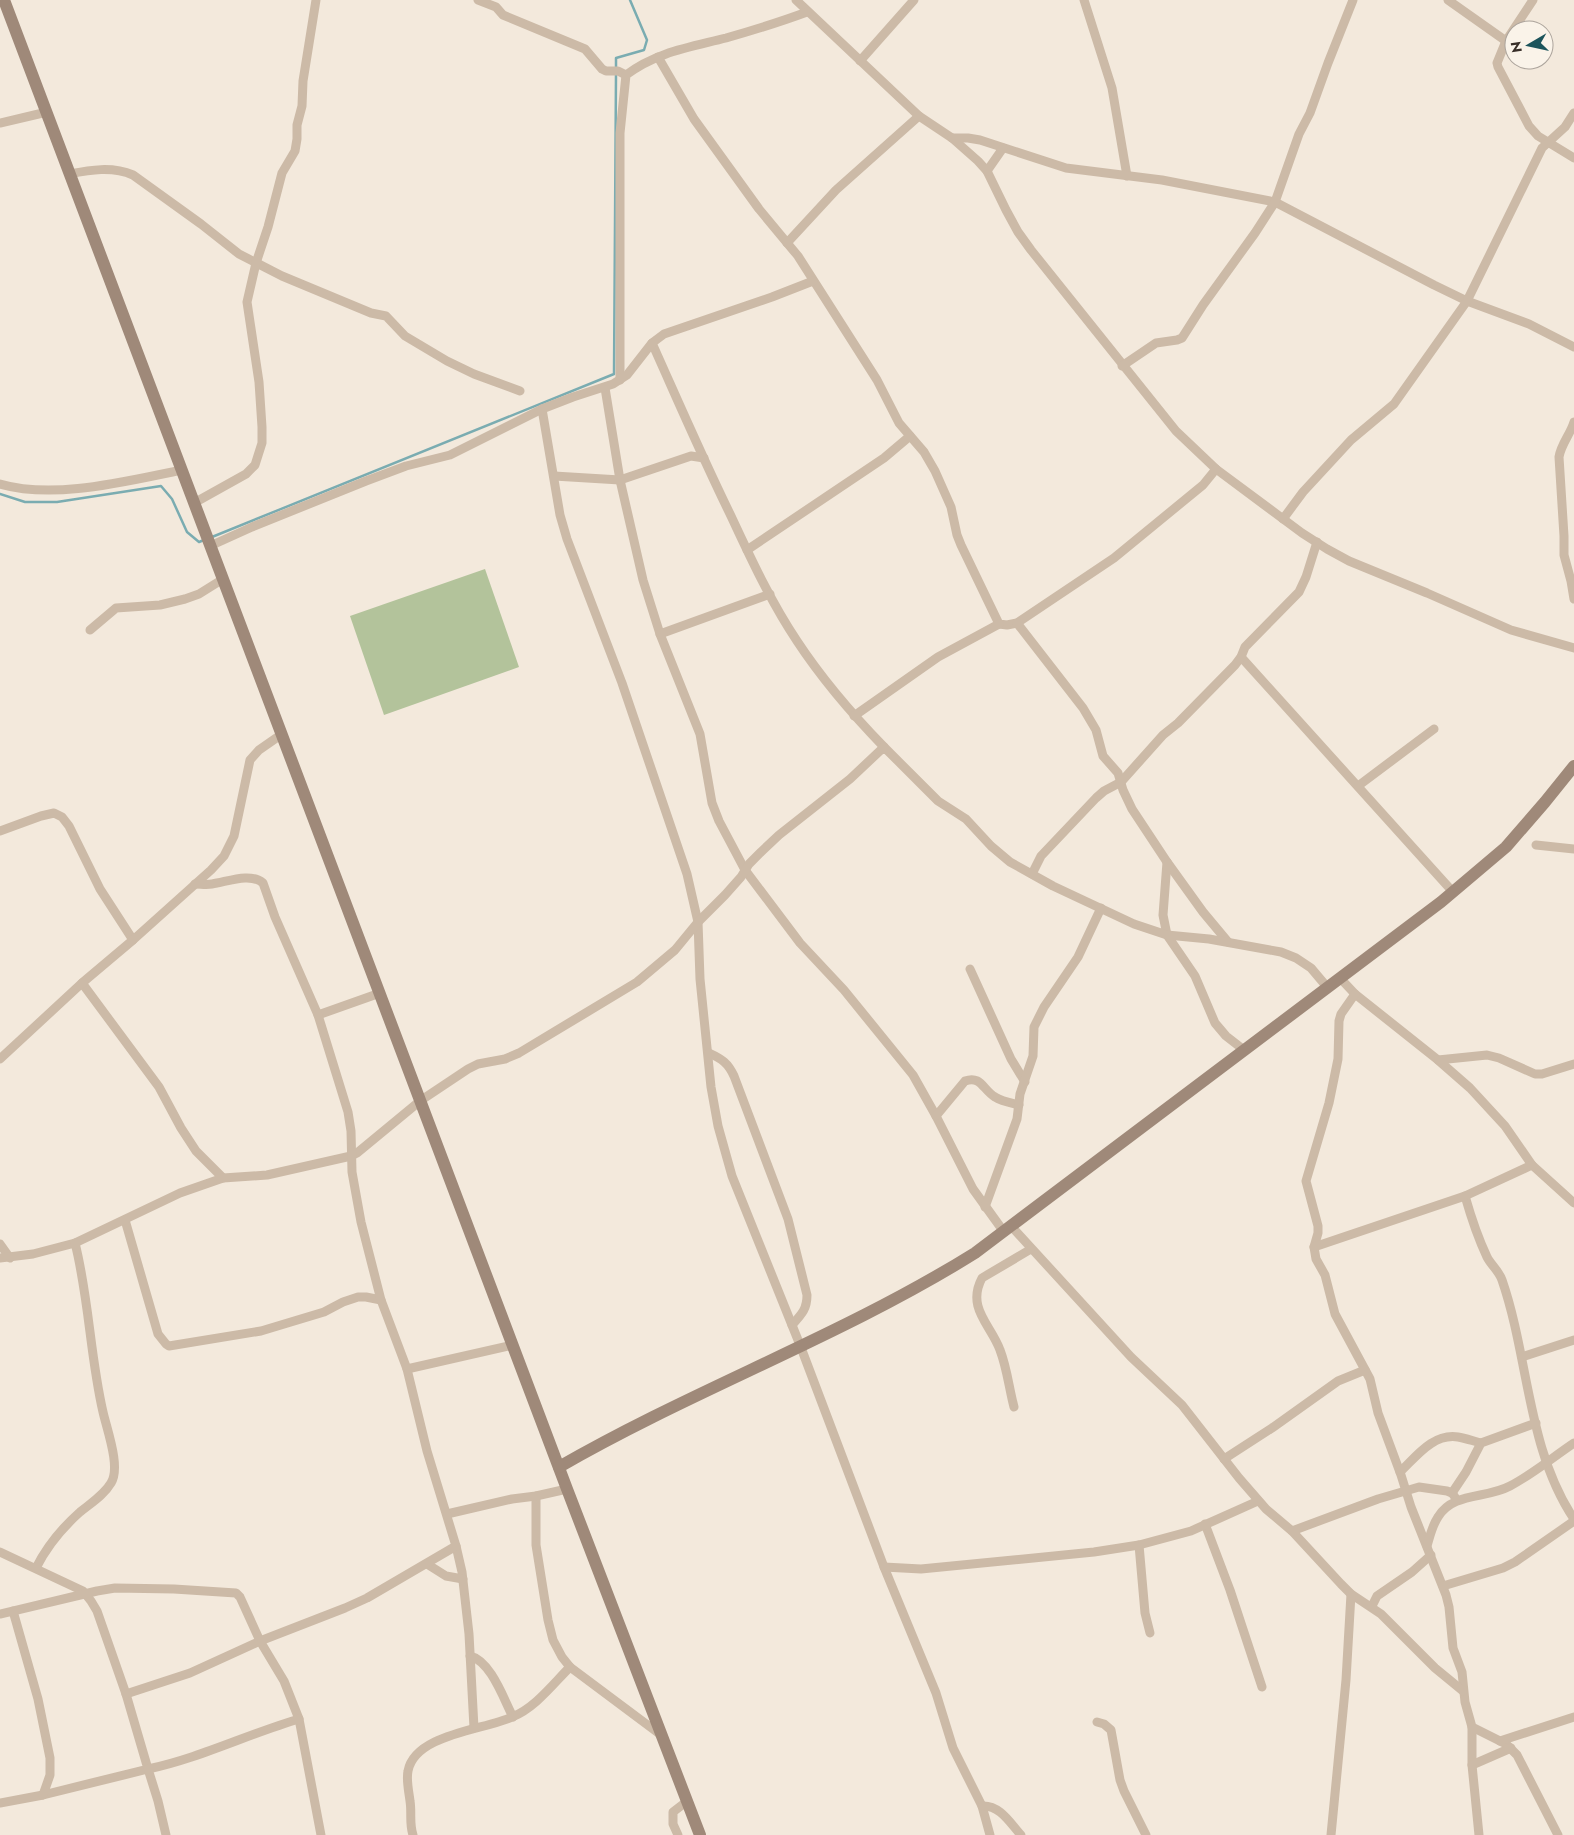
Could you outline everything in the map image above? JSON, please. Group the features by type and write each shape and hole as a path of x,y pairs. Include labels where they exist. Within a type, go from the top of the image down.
{"main road":[{"path":"4,0 566,1489 700,1835"},
{"path":"559,1467 690,1399 917,1288 975,1253 1453,892 1506,846 1574,766"}],"street":[{"path":"194,503 246,474 254,465 262,443 259,382 247,302 256,263 268,227 282,173 295,151 297,139 296,126 302,106 303,81 316,0"},
{"path":"478,0 496,7 503,15 585,49 602,69 618,71 626,75"},
{"path":"796,0 919,116 952,138 987,171 1018,232 1122,366 1176,431 1216,469 1317,542 1349,561 1427,592 1511,630 1574,648"},
{"path":"860,61 914,0"},
{"path":"1084,0 1112,88 1127,176"},
{"path":"1122,366 1156,343 1182,338 1275,202 1299,134 1310,113 1353,0"},
{"path":"1448,0 1504,40"},
{"path":"1520,20 1533,0"},
{"path":"626,75 658,57 682,47 764,28 807,12"},
{"path":"1504,46 1497,63 1499,72 1530,126 1538,136 1574,158"},
{"path":"658,57 694,118 759,209 798,256 877,380 899,423 924,452 943,486 954,517 961,546 999,624"},
{"path":"620,380 620,133 626,75"},
{"path":"0,123 47,112"},
{"path":"1284,519 1303,492 1326,465 1351,440 1394,404 1467,301 1540,154 1547,142 1557,136 1574,113"},
{"path":"787,243 836,190 919,116"},
{"path":"952,138 968,138 990,143 1066,168 1162,180 1275,202 1467,301 1529,324 1574,347"},
{"path":"987,171 1003,148"},
{"path":"69,174 112,169 133,175 239,254 282,276 371,312 386,316 405,336 447,361 474,374 520,391"},
{"path":"210,546 366,481 406,466 450,455 542,409 573,397 605,388 620,380 634,368 652,343 664,334 813,281"},
{"path":"652,343 747,550 797,641 854,716 938,800 959,812 991,846 1010,862 1053,886 1134,924 1167,935 1228,942 1281,952 1296,958 1310,968 1327,987"},
{"path":"605,388 620,480 643,580 660,634 700,734 712,804 745,870 800,943 844,990 913,1075 936,1116 972,1189 985,1207 1030,1249 1132,1358 1182,1405 1258,1501 1292,1531 1351,1594 1372,1606 1435,1668 1463,1691"},
{"path":"542,409 560,515 569,547 602,628 687,874 698,922 700,979 711,1087 724,1155 792,1324 884,1567 936,1693 953,1748 982,1806 990,1835"},
{"path":"1574,422 1571,433 1560,449 1558,457 1564,555 1574,600"},
{"path":"747,550 884,458 910,436"},
{"path":"554,476 620,480 691,456 704,458"},
{"path":"854,716 938,657 999,624 1007,626 1018,623 1114,558 1203,484 1216,469"},
{"path":"0,484 32,490 58,490 120,482 182,470"},
{"path":"1032,874 1041,856 1096,798 1104,791 1122,782 1163,735 1178,724 1202,701 1241,657 1250,641 1298,592 1306,577 1317,542"},
{"path":"90,630 116,608 160,605 185,599 199,594 223,580"},
{"path":"660,634 770,594"},
{"path":"1018,623 1083,708 1096,730 1103,756 1118,773 1127,799 1167,862 1203,912 1228,942"},
{"path":"1241,657 1453,892"},
{"path":"1358,786 1434,730"},
{"path":"0,1059 82,983 211,870 224,856 234,836 253,755 282,734"},
{"path":"0,1244 5,1258 47,1251 75,1242 180,1193 223,1178 267,1175 351,1156 361,1150 420,1101 472,1066 505,1059 519,1053 637,982 675,950 698,922 725,895 749,864 780,835 850,779 884,747"},
{"path":"0,831 54,813 62,817 70,826 100,889 133,940"},
{"path":"1536,845 1574,850"},
{"path":"1167,862 1163,915 1167,935 1174,948 1195,976 1215,1023 1226,1036 1244,1050"},
{"path":"195,884 211,885 246,878 259,880 263,883 275,916 318,1015 348,1112 351,1131 351,1156 361,1222 381,1300 406,1369 427,1451 456,1546 463,1579 474,1728"},
{"path":"985,1207 1016,1119 1033,1056 1034,1026 1044,1006 1078,958 1101,908"},
{"path":"970,970 1004,1044 1025,1082"},
{"path":"1340,978 1355,994 1470,1088 1505,1126 1532,1165 1574,1203"},
{"path":"82,983 116,1028 128,1048 155,1082 196,1151 223,1178"},
{"path":"318,1015 380,993"},
{"path":"1355,994 1338,1021 1338,1058 1329,1103 1306,1181 1318,1226 1314,1247 1316,1259 1325,1276 1335,1314 1365,1370 1372,1388 1378,1414 1414,1516 1443,1586 1449,1607 1453,1648 1462,1672 1463,1691 1472,1727 1472,1765 1480,1835"},
{"path":"709,1053 722,1059 729,1066 734,1076 788,1219 807,1295 805,1311 792,1324"},
{"path":"1438,1060 1487,1055 1499,1058 1535,1074 1542,1074 1574,1064"},
{"path":"936,1116 965,1081 970,1079 979,1080 997,1098 1019,1105"},
{"path":"1314,1247 1465,1196 1532,1165"},
{"path":"1443,1586 1509,1565 1574,1520 1545,1462 1522,1357 1502,1280 1488,1258 1465,1196"},
{"path":"125,1220 158,1334 169,1346 262,1331 324,1312 358,1297 381,1300"},
{"path":"36,1568 63,1528 105,1491 112,1481 114,1472 114,1457 102,1405 82,1274 75,1242"},
{"path":"1014,1407 1000,1350 980,1314 977,1300 982,1278 1030,1249"},
{"path":"1522,1357 1574,1340"},
{"path":"406,1369 513,1345"},
{"path":"1224,1459 1272,1428 1338,1381 1365,1370"},
{"path":"1400,1472 1427,1446 1442,1438 1458,1437 1481,1444 1536,1423"},
{"path":"1292,1531 1364,1504 1422,1487 1455,1496 1498,1492 1520,1480 1574,1443"},
{"path":"1427,1546 1438,1515 1451,1503 1481,1444"},
{"path":"447,1514 512,1498 536,1496 566,1489"},
{"path":"536,1496 536,1545 553,1640 570,1667 661,1735"},
{"path":"884,1567 921,1569 1094,1552 1139,1545 1191,1531 1258,1501"},
{"path":"1205,1524 1230,1590 1262,1688"},
{"path":"1139,1545 1145,1613 1150,1632"},
{"path":"126,1694 190,1673 260,1641 367,1598 456,1546"},
{"path":"0,1552 79,1589 86,1594 96,1611 126,1694 158,1801 166,1835"},
{"path":"1372,1606 1377,1596 1412,1572 1431,1555"},
{"path":"427,1564 446,1576 463,1579"},
{"path":"0,1614 114,1588 174,1588 236,1594 240,1597 260,1641 277,1667 299,1719 321,1835"},
{"path":"1331,1835 1346,1680 1351,1594"},
{"path":"13,1611 38,1699 50,1758 50,1775 43,1795"},
{"path":"470,1656 481,1660 491,1674 513,1717"},
{"path":"413,1835 410,1823 411,1805 407,1774 412,1759 428,1746 474,1728 513,1717 530,1706 570,1667"},
{"path":"1500,1741 1574,1717"},
{"path":"0,1803 43,1795 173,1764 268,1728 299,1719"},
{"path":"1097,1722 1104,1724 1111,1730 1120,1780 1146,1835"},
{"path":"1472,1727 1500,1741 1511,1748 1517,1755 1558,1835"},
{"path":"1472,1765 1511,1748"},
{"path":"678,1835 673,1824 673,1812 686,1802"},
{"path":"982,1806 997,1809 1021,1835"}],"green space":[{"path":"485,569 519,667 384,715 350,616"}],"waterway":[{"path":"616,68 616,58 644,50 647,40 630,0"},
{"path":"212,537 614,374 616,73"},
{"path":"0,494 25,502 57,502 161,486 172,499 187,532 199,542 204,540"}]}
